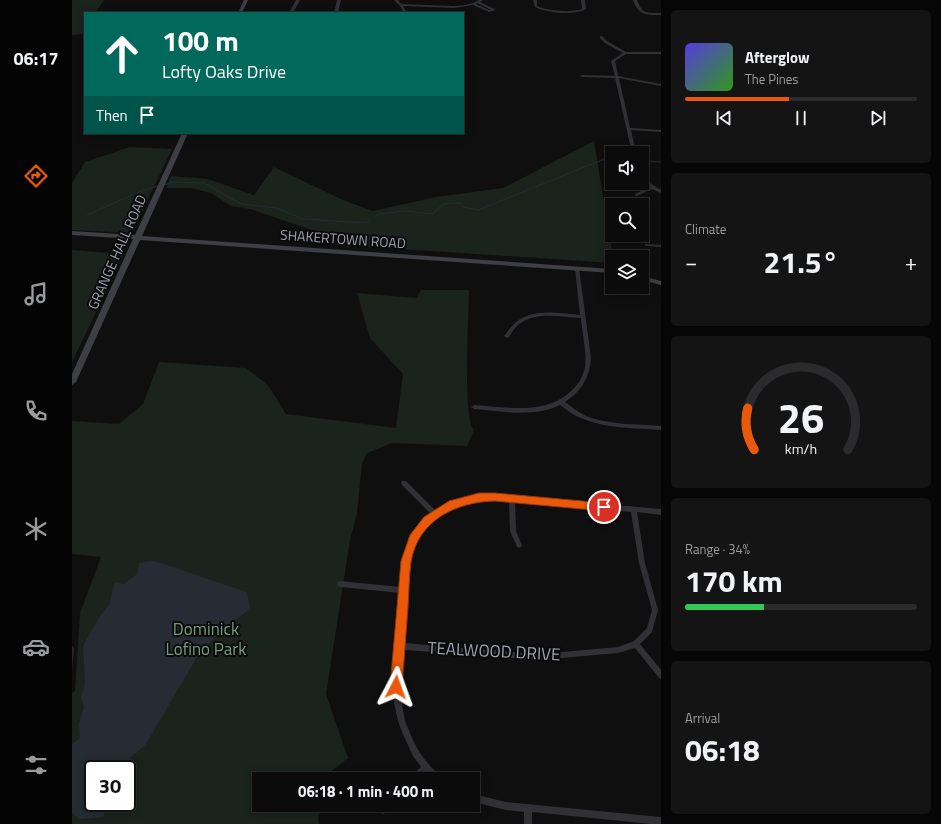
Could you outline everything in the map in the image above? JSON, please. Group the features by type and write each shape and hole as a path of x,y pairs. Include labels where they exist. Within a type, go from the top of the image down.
{"street":[{"path":"240,12 246,0"},
{"path":"292,12 298,0"},
{"path":"336,12 339,0"},
{"path":"396,0 404,12"},
{"path":"535,0 536,6 542,10 578,12 584,9 583,0"},
{"path":"635,0 638,10 642,12 661,14"},
{"path":"401,5 455,6 474,4 480,1 494,10 489,10 474,4"},
{"path":"601,37 606,42 625,53 661,53"},
{"path":"625,53 613,61 618,77 633,146"},
{"path":"582,76 618,77 661,85"},
{"path":"629,129 661,131"},
{"name":"GRANGE HALL ROAD","path":"72,382 185,134"},
{"path":"649,185 661,192"},
{"path":"636,195 652,187"},
{"name":"SHAKERTOWN ROAD","path":"72,233 605,270"},
{"path":"647,245 661,246"},
{"path":"474,407 529,410 552,406 562,403 580,386 587,371 588,358 577,268"},
{"path":"649,280 661,283"},
{"path":"507,336 513,325 531,316 545,314 583,317"},
{"path":"562,403 577,415 597,423 661,428"},
{"path":"404,483 435,514"},
{"path":"432,772 409,740 399,710 396,687 406,561 411,544 421,527 435,514 452,504 486,497 661,512"},
{"path":"512,499 513,531 519,545"},
{"name":"TEALWOOD DRIVE","path":"400,646 540,656 618,650 636,644 650,630 654,620 655,610 653,598 642,563 634,510"},
{"path":"340,584 403,590"},
{"path":"636,644 661,676"},
{"path":"422,772 427,767"},
{"path":"480,800 495,805 661,821"},
{"path":"528,808 528,824"}],"green space":[{"path":"72,0 104,0 96,12 84,12 84,34 72,35"},
{"path":"594,141 605,208 605,242 611,242 612,250 605,250 605,263 311,243 315,231 250,209 231,206 211,193 191,188 166,188 171,176 208,179 254,195 274,167 343,200 373,211 436,197 503,188"},
{"path":"130,147 172,149 132,233 72,230 72,183 85,162"},
{"path":"72,250 124,254 72,362"},
{"name":"Dominick Lofino Park","path":"421,290 469,290 467,386 470,421 474,430 467,446 392,443 367,453 362,464 357,513 350,540 326,694 348,758 330,772 252,772 252,812 319,812 319,824 72,824 72,693 75,691 80,613 101,557 72,554 72,421 119,424 143,404 159,362 246,368 268,385 286,414 396,428 403,374 370,338 357,293 416,298"}],"shaded area":[{"path":"151,561 158,562 247,592 250,608 201,650 146,744 129,760 84,760 84,812 106,812 103,817 79,819 72,813 72,745 80,738 79,724 84,707 81,697 85,684 83,646 100,616 109,605 115,582 124,584 137,574 139,563"}],"waterway":[{"path":"375,217 378,214 406,211 433,214 443,204 460,203 464,207 478,210 605,160"},
{"path":"649,161 661,162"},
{"path":"164,185 174,182 204,183 241,204 277,208 303,219 367,223 371,220"},
{"path":"87,215 141,191 158,186"}],"route":[{"path":"396,687 406,561 415,535 428,520 440,510 452,504 479,497 495,497 604,507"}]}
